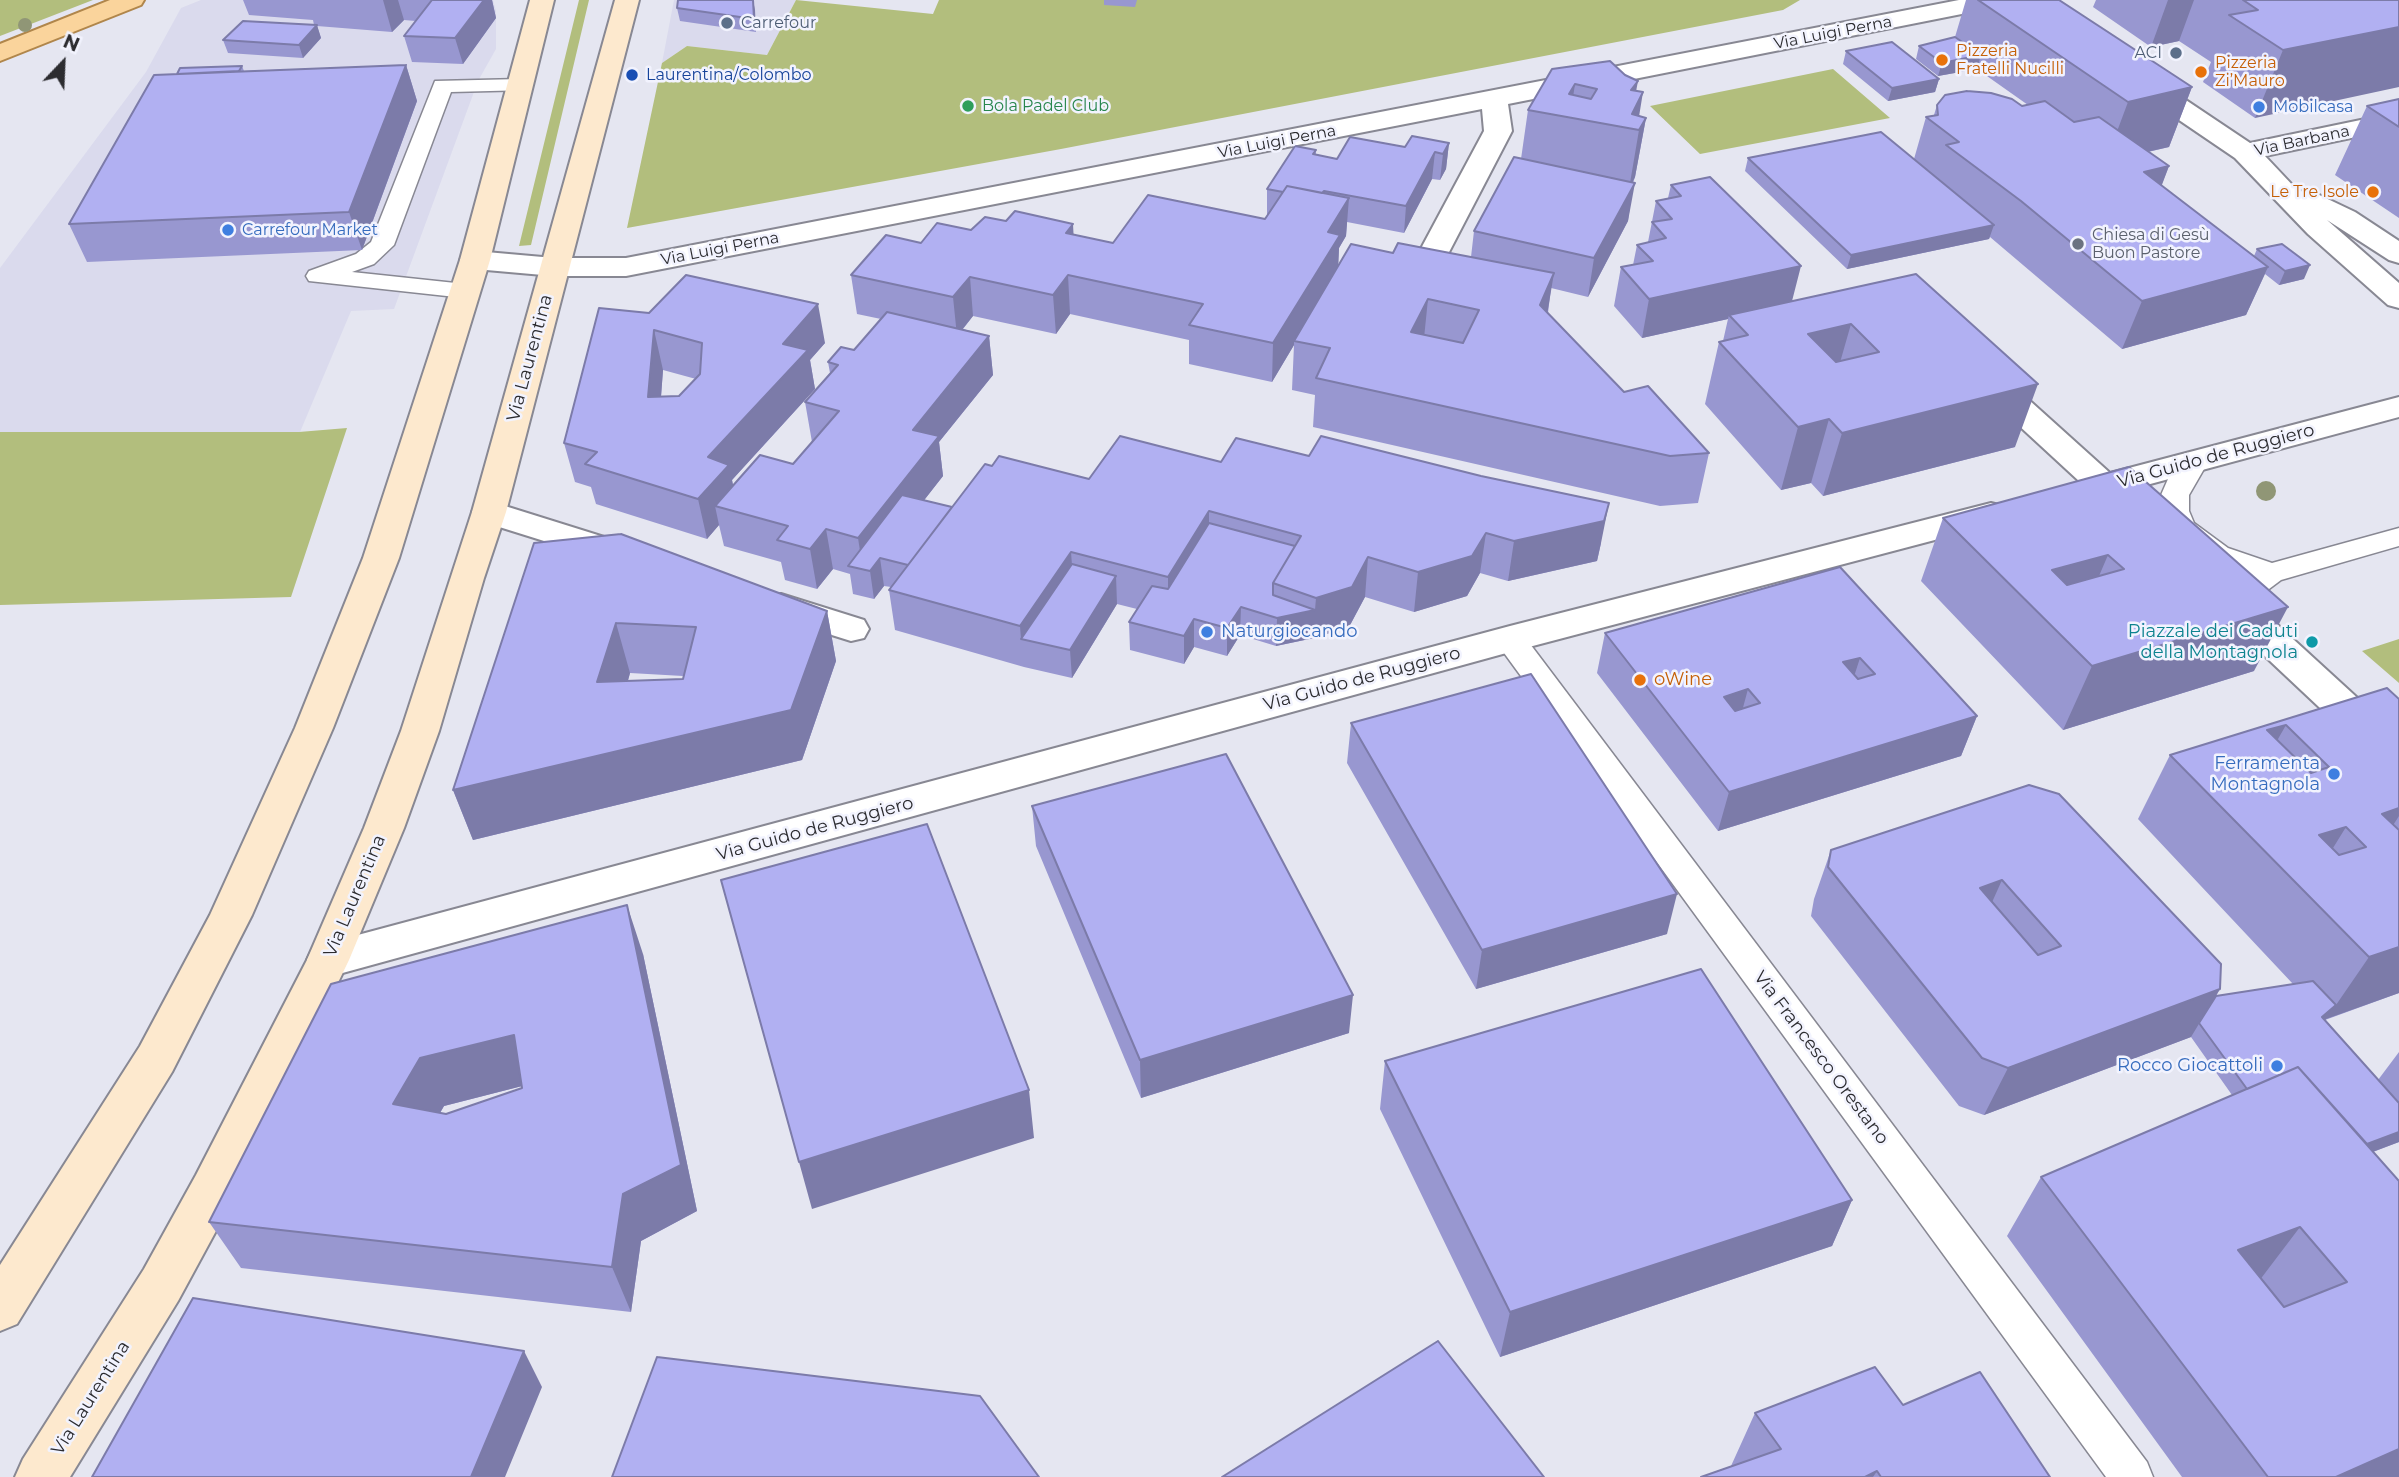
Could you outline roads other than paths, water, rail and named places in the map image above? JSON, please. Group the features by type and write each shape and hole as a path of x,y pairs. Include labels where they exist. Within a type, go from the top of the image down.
{"main road":[{"path":"0,53 132,0"},
{"path":"0,1308 156,1059 232,915 308,740 381,558 470,276 542,0"},
{"name":"Via Laurentina","path":"41,1477 161,1285 247,1126 328,960 384,828 415,743 489,512 627,0"}],"street":[{"name":"Via Luigi Perna","path":"554,267 626,267 1997,0"},
{"path":"2120,68 2245,152 2345,253 2399,299"},
{"path":"1432,256 1498,131 1494,100"},
{"name":"Via Barbana","path":"2245,152 2399,120"},
{"path":"2278,188 2337,214 2399,254"},
{"path":"470,276 554,267"},
{"path":"1963,357 2399,759"},
{"name":"Via Guido de Ruggiero","path":"328,960 1510,639 2399,407"},
{"path":"489,512 652,565"},
{"path":"745,594 851,629"}],"lane":[{"path":"470,276 318,276 365,259 382,245 443,86 521,85"},
{"path":"2194,462 2175,495 2175,511 2182,527 2218,555 2272,573"},
{"path":"2235,607 2251,588 2272,573 2399,537"},
{"name":"Via Francesco Orestano","path":"1510,639 2132,1477"}],"place":[{"name":"Carrefour","path":"727,23"},
{"name":"ACI","path":"2176,53"},
{"name":"Pizzeria Fratelli Nucilli","path":"1942,60"},
{"name":"Pizzeria Zi’Mauro","path":"2201,72"},
{"name":"Laurentina/Colombo","path":"632,75"},
{"name":"Bola Padel Club","path":"968,106"},
{"name":"Mobilcasa","path":"2259,107"},
{"name":"Le Tre Isole","path":"2373,192"},
{"name":"Carrefour Market","path":"228,230"},
{"name":"Chiesa di Gesù Buon Pastore","path":"2078,244"},
{"name":"Naturgiocando","path":"1207,632"},
{"name":"Piazzale dei Caduti della Montagnola","path":"2312,642"},
{"name":"oWine","path":"1640,680"},
{"name":"Ferramenta Montagnola","path":"2334,774"},
{"name":"Rocco Giocattoli","path":"2277,1066"}]}
